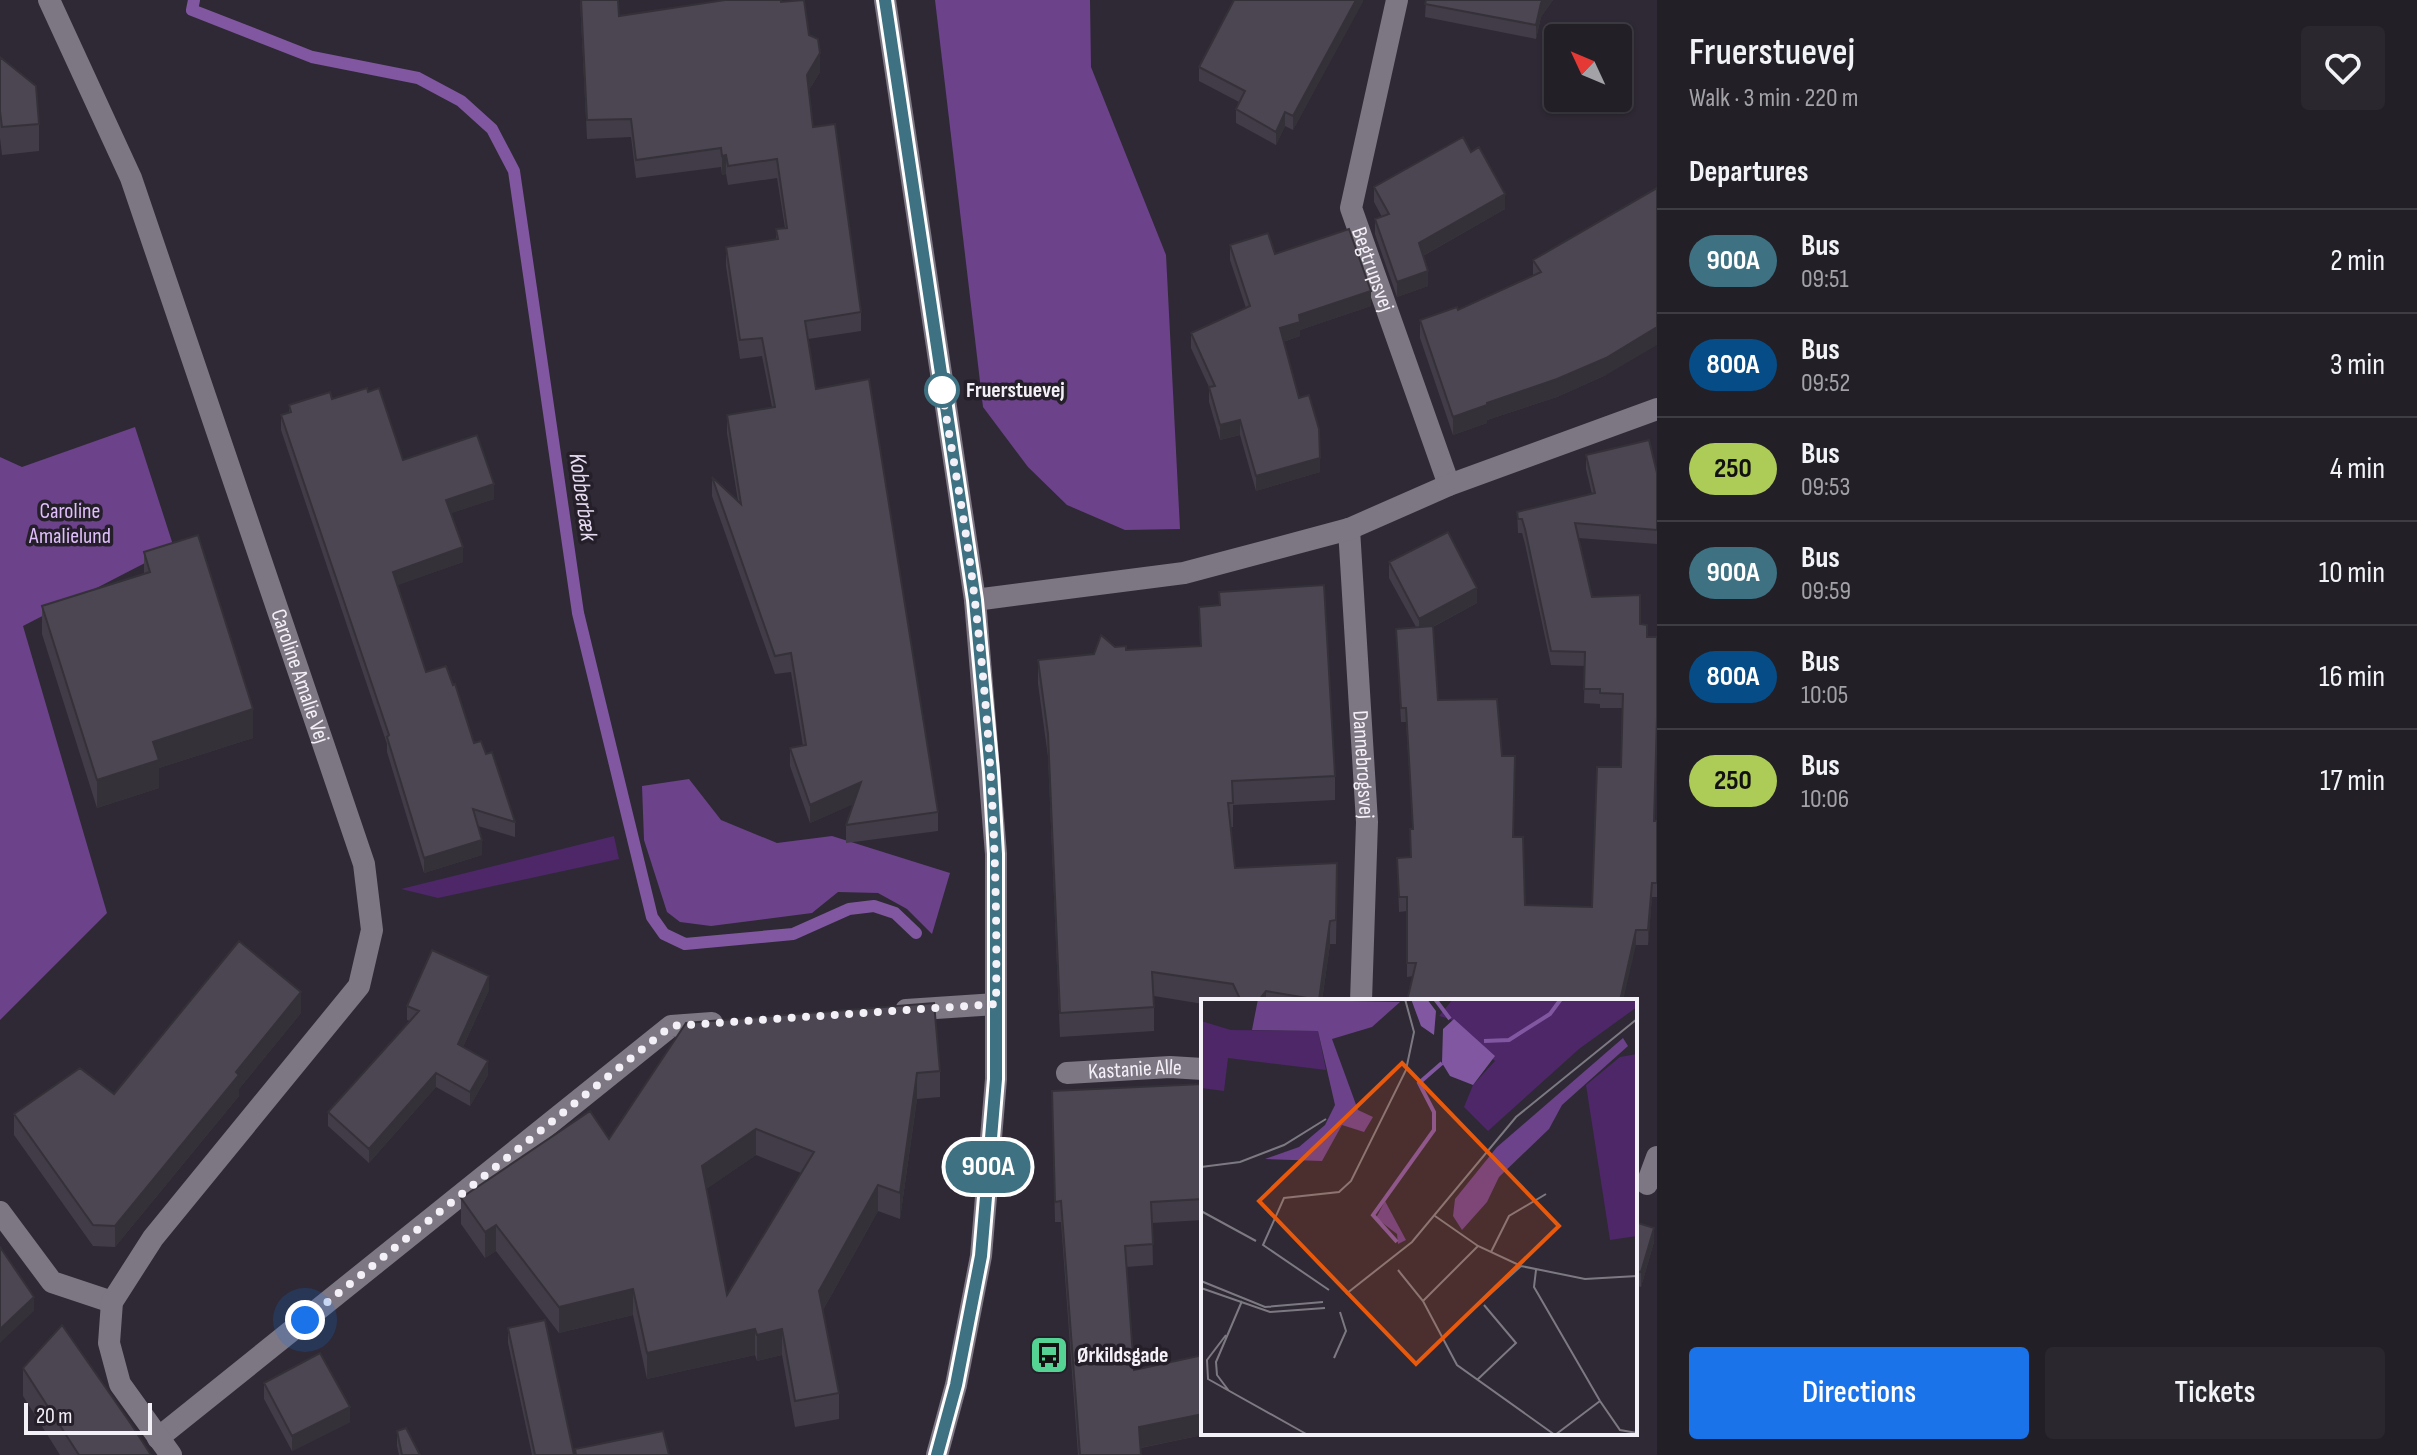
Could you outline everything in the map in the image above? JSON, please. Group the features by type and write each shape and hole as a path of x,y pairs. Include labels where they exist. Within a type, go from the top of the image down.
{"street":[{"name":"Caroline Amalie Vej","path":"49,0 131,178 364,864 372,930 359,986 153,1238 112,1302 109,1343 120,1384 164,1446"},
{"path":"885,0 975,600 996,854 996,1079 981,1256 956,1385 937,1455"},
{"name":"Begtrupsvej","path":"1397,0 1351,208 1449,485"},
{"path":"975,600 1184,573 1349,529 1449,485 1657,409"},
{"name":"Dannebrogsvej","path":"1349,529 1367,822 1361,999"},
{"path":"888,1011 996,1004"},
{"path":"164,1446 671,1026 733,1022"},
{"name":"Kastanie Alle","path":"1067,1073 1170,1067 1201,1069"},
{"path":"1646,1184 1657,1157"},
{"path":"0,1212 52,1282 112,1302"}],"shaded area":[{"path":"614,836 619,859 438,898 401,889"}],"green space":[{"path":"935,0 1090,0 1091,67 1166,255 1180,529 1125,530 1067,505 1028,467 983,407"},
{"name":"Caroline Amalielund","path":"135,427 174,548 23,626 107,913 0,1020 0,457 22,467"},
{"path":"689,779 721,820 777,843 832,836 950,873 932,934 907,909 878,893 838,892 812,913 711,926 680,922 667,912 644,840 642,786"}],"building":[{"path":"581,0 618,0 619,16 725,0 804,0 809,35 818,39 820,53 807,75 813,127 835,124 861,312 805,321 816,389 869,379 938,812 846,825 861,782 810,805 790,748 806,745 791,653 775,656 712,477 741,504 727,415 775,407 762,338 740,340 726,247 778,239 776,229 787,228 777,159 728,166 721,148 636,160 631,119 587,120"},
{"path":"1234,0 1356,0 1293,116 1285,112 1276,132 1236,109 1245,91 1199,67"},
{"path":"1426,0 1543,0 1536,25 1425,4"},
{"path":"0,57 36,86 39,124 2,127"},
{"path":"1463,137 1471,152 1479,147 1505,194 1419,243 1428,271 1397,282 1375,219 1389,214 1374,187"},
{"path":"1657,188 1657,327 1606,358 1453,417 1420,320 1457,307 1458,310 1541,272 1533,260"},
{"path":"1349,229 1371,291 1299,315 1300,322 1280,328 1299,398 1309,395 1319,429 1320,458 1256,476 1240,420 1220,425 1209,387 1215,386 1191,333 1250,306 1230,245 1268,233 1275,254"},
{"path":"367,388 368,392 379,388 403,460 477,435 494,484 446,500 463,547 393,572 426,672 446,666 474,743 481,741 486,754 492,752 515,822 473,809 482,840 424,858 387,737 389,735 281,415 291,412 289,405 330,392 332,399"},
{"path":"1649,440 1657,473 1657,530 1575,523 1592,597 1640,595 1640,624 1647,625 1647,637 1657,637 1654,821 1657,821 1657,883 1652,883 1648,930 1636,930 1620,999 1407,999 1416,963 1407,963 1407,897 1399,897 1397,858 1411,857 1410,829 1413,829 1406,708 1401,708 1396,629 1433,626 1438,700 1497,699 1502,756 1515,756 1513,837 1523,837 1525,905 1592,907 1597,767 1621,767 1623,694 1584,689 1585,652 1551,651 1525,529 1517,512 1595,493 1586,455"},
{"path":"1448,532 1477,588 1419,619 1389,562"},
{"path":"198,535 253,709 153,742 159,760 97,780 42,606 150,572 144,552"},
{"path":"1324,585 1335,776 1232,781 1233,803 1228,803 1235,868 1337,863 1336,920 1330,921 1319,999 1266,991 1260,999 1240,999 1233,984 1152,972 1154,1007 1060,1013 1048,734 1038,660 1094,654 1101,635 1115,647 1126,646 1126,650 1201,646 1199,607 1220,605 1219,592"},
{"path":"239,941 301,992 236,1072 239,1075 115,1226 93,1225 14,1114 80,1068 114,1094"},
{"path":"432,950 489,976 458,1044 488,1061 470,1092 436,1073 369,1149 328,1112 419,1011 407,1006"},
{"path":"934,1003 940,1071 917,1073 900,1193 878,1185 819,1291 839,1393 795,1401 782,1329 757,1335 755,1329 647,1353 633,1289 559,1307 496,1225 485,1232 461,1198 590,1111 609,1139 686,1023","holes":["756,1129 814,1152 727,1295 702,1166"]},
{"path":"1201,1084 1201,1199 1151,1202 1153,1244 1125,1246 1134,1370 1201,1355 1201,1414 1139,1427 1141,1455 1080,1455 1061,1201 1055,1202 1052,1091"},
{"path":"1637,1223 1654,1228 1641,1272 1637,1271"},
{"path":"0,1247 34,1297 0,1329"},
{"path":"545,1320 574,1455 535,1455 508,1328"},
{"path":"62,1325 151,1455 79,1455 23,1368"},
{"path":"320,1353 350,1407 292,1436 264,1383"},
{"path":"406,1428 420,1455 402,1455 397,1431"},
{"path":"663,1431 669,1455 576,1455 575,1449"}],"waterway":[{"name":"Kobberbæk","path":"194,0 192,10 312,57 418,78 461,101 492,129 514,171 578,613 652,917 664,934 685,944 793,934 849,909 874,906 895,913 916,933"}],"bus line":[{"name":"900A","path":"885,0 975,600 996,854 996,1079 981,1256 956,1385 937,1455"}],"place":[{"name":"Fruerstuevej","path":"942,390"},
{"name":"Ørkildsgade","path":"1049,1355"}],"route":[{"path":"305,1320 671,1026 996,1004 998,918 991,772 975,600 942,390"}]}
